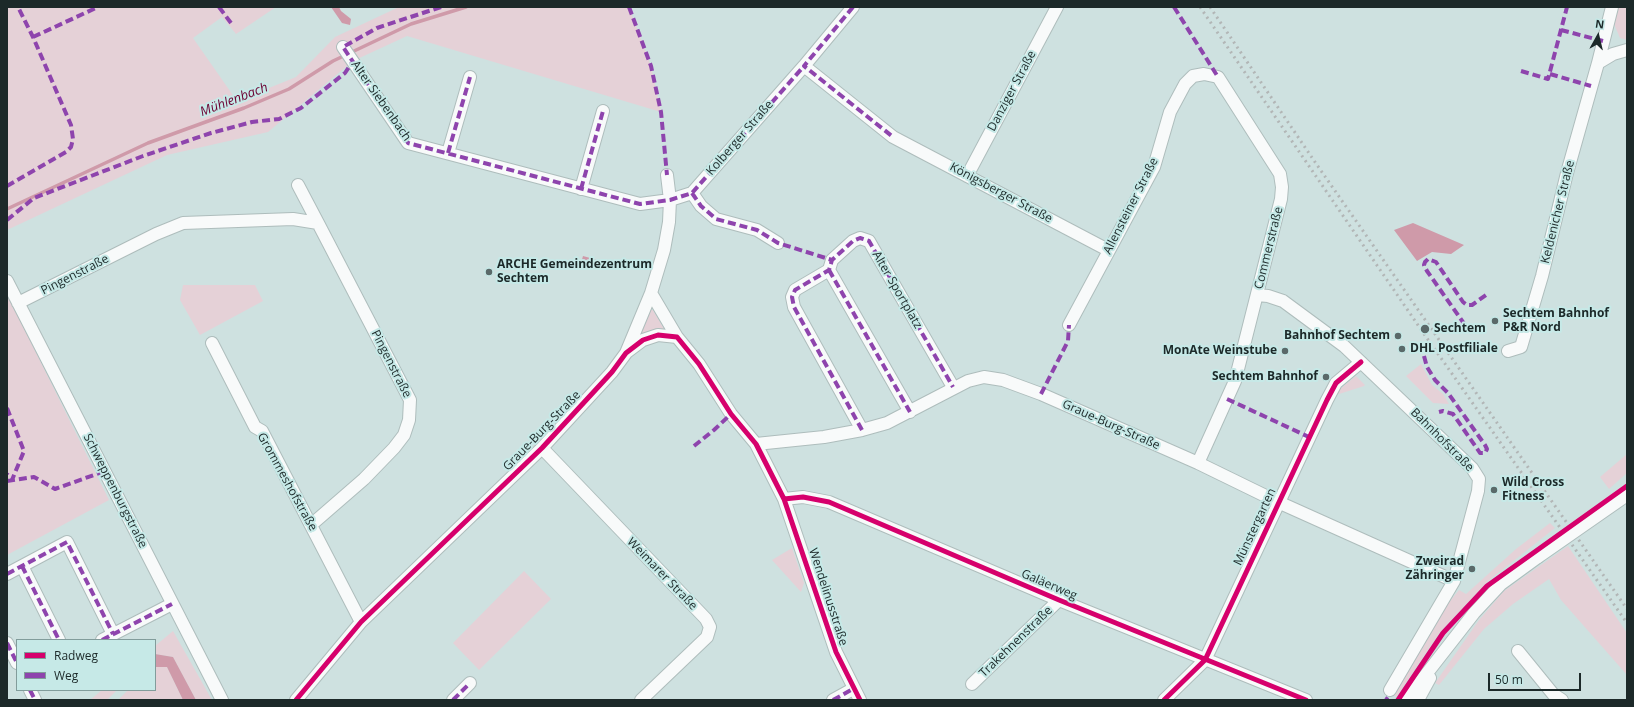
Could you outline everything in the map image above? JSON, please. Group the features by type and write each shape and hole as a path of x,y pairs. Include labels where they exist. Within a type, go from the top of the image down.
{"street":[{"name":"Kolberger Straße","path":"692,193 804,66 853,7"},
{"name":"Danziger Straße","path":"967,176 1057,7"},
{"name":"Keldenicher Straße","path":"1508,351 1521,347 1542,276 1567,173 1612,7"},
{"name":"Alter Siebenbach","path":"343,47 408,143 640,204 670,200"},
{"path":"1598,63 1613,54 1627,50"},
{"name":"Königsberger Straße","path":"804,66 893,137 1108,250"},
{"name":"Commerstraße","path":"1185,84 1193,76 1204,74 1218,77 1280,174 1282,188 1281,199 1235,380 1198,463"},
{"path":"448,153 470,77"},
{"name":"Allensteiner Straße","path":"1069,325 1154,167 1170,112 1185,84"},
{"path":"581,189 604,111"},
{"name":"Graue-Burg-Straße","path":"296,700 361,622 542,448 612,372 626,353 651,292 664,250 669,222 670,200 667,175"},
{"name":"Pingenstraße","path":"298,185 410,400 409,420 404,435 394,448 364,479 311,526"},
{"path":"670,200 692,193 701,206 716,219 757,230 778,243"},
{"name":"Pingenstraße","path":"18,303 156,234 183,223 293,220 318,222"},
{"name":"Alter Sportplatz","path":"862,430 794,307 792,297 795,290 829,270 832,260 853,241 860,238 869,241 953,387"},
{"path":"829,270 910,412"},
{"name":"Schweppenburgstraße","path":"7,281 222,700"},
{"path":"651,292 677,337 699,364 731,414 756,444 784,499"},
{"name":"Bahnhofstraße","path":"1257,296 1268,296 1284,301 1326,331 1361,362 1472,468 1479,479 1478,492 1454,581 1390,690"},
{"name":"Graue-Burg-Straße","path":"626,353 643,340 658,336 677,337"},
{"name":"Grommeshofstraße","path":"212,343 255,427 262,431 361,622"},
{"name":"Münstergarten","path":"1164,700 1205,660 1278,502 1336,383 1361,362"},
{"name":"Graue-Burg-Straße","path":"756,444 824,437 862,430 888,423 953,387 968,381 984,377 1003,380 1041,394 1198,463 1278,502 1454,581"},
{"name":"Weimarer Straße","path":"542,448 706,618 710,627 707,637 641,700"},
{"path":"1406,700 1474,613 1501,584 1627,495"},
{"name":"Galäerweg","path":"784,499 803,497 830,502 1060,600 1306,700"},
{"name":"Wendelinusstraße","path":"784,499 836,652 853,689 860,700"},
{"path":"7,574 67,542 113,634"},
{"path":"22,566 58,639"},
{"name":"Trakehnenstraße","path":"972,684 1060,600"},
{"path":"104,639 172,604"},
{"path":"7,643 16,661"},
{"path":"1418,700 1446,648"},
{"path":"1518,651 1555,698"},
{"path":"453,700 470,683"},
{"path":"833,700 853,689"},
{"path":"30,691 35,700"}],"shaded area":[{"path":"7,7 276,7 236,34 222,17 193,38 237,101 296,77 335,37 399,7 629,7 651,66 661,112 407,36 353,61 268,132 167,155 7,230"},
{"path":"331,7 339,7 341,11 351,19 350,25 342,23"},
{"path":"1618,7 1627,7 1627,40 1620,38 1614,24"},
{"path":"1413,223 1464,245 1451,254 1432,252 1417,261 1394,230"},
{"path":"583,256 601,261 599,268 584,267 581,263"},
{"path":"183,285 255,285 263,301 200,335 180,300"},
{"path":"7,294 109,500 7,555"},
{"path":"649,310 653,310 664,329 640,337"},
{"path":"1421,364 1432,385 1443,394 1449,404 1433,403 1406,376"},
{"path":"1356,376 1365,385 1364,386 1336,395 1341,388"},
{"path":"1627,454 1627,473 1609,489 1600,477"},
{"path":"1550,523 1555,528 1488,581 1440,632 1397,696 1392,696 1446,606 1459,590 1466,594 1516,549"},
{"path":"1568,546 1627,633 1627,675 1561,600 1549,579 1513,604 1484,629 1439,685 1435,683 1479,620 1504,591"},
{"path":"792,548 804,583 801,592 772,560"},
{"path":"524,571 551,599 479,670 453,643"},
{"path":"173,631 212,700 196,700 173,657 156,654 156,645"},
{"path":"156,654 173,657 196,700 183,700 167,667 156,667"},
{"path":"156,667 167,667 183,700 118,700 127,691 156,691"},
{"path":"101,691 116,691 107,700 90,700"}],"waterway":[{"name":"Mühlenbach","path":"7,209 148,143 244,108 289,89 333,61 411,24 466,7"}],"railway":[{"path":"1200,7 1422,331 1627,623"},
{"path":"1210,7 1317,165 1627,609"}],"marked path":[{"path":"7,186 66,152 71,147 73,139 71,125 33,37 18,7"},
{"path":"33,37 98,7"},
{"path":"219,7 231,23"},
{"path":"441,7 377,28 343,47 408,143 640,204 670,200 692,193 804,66"},
{"path":"629,7 651,66 661,112 667,175"},
{"path":"853,7 804,66 893,137"},
{"path":"1174,7 1218,77"},
{"path":"1521,71 1548,79 1567,7"},
{"path":"1561,30 1603,41"},
{"path":"7,220 34,198 143,156 211,133 252,122 279,119 301,108 345,73 353,61"},
{"path":"1550,74 1591,86"},
{"path":"448,153 470,77"},
{"path":"581,189 603,111"},
{"path":"692,193 701,206 716,219 757,230 778,243 832,260"},
{"path":"862,430 794,307 792,297 795,290 829,270 832,260 853,241 860,238 869,241 953,387"},
{"path":"1465,325 1427,271 1424,265 1425,262 1428,259 1436,262 1463,302 1467,305 1472,305 1486,295"},
{"path":"829,270 910,412"},
{"path":"1041,394 1068,341 1069,325"},
{"path":"1424,356 1427,367 1435,380 1448,393 1485,445 1487,449 1485,453 1480,453 1453,414 1443,411 1439,412"},
{"path":"1227,399 1309,437"},
{"path":"7,408 24,451 12,480 7,474"},
{"path":"694,446 731,414"},
{"path":"7,481 34,477 55,489 105,471"},
{"path":"7,574 67,542 113,634"},
{"path":"22,566 58,639"},
{"path":"104,639 172,604"},
{"path":"7,643 16,661"},
{"path":"453,700 470,683"},
{"path":"833,700 853,689"},
{"path":"30,691 35,700"}],"cycle path":[{"path":"296,700 361,622 542,448 612,372 626,353 643,340 658,335 677,337 699,364 731,414 756,444 784,499 836,652 860,700"},
{"path":"1164,700 1205,660 1327,400 1336,383 1361,362"},
{"path":"1398,700 1443,633 1487,586 1627,486"},
{"path":"784,499 803,497 829,502 1059,600 1306,700"}],"place":[{"name":"ARCHE Gemeindezentrum Sechtem","path":"489,272"},
{"name":"Sechtem Bahnhof P&R Nord","path":"1495,321"},
{"name":"Sechtem","path":"1425,329"},
{"name":"Bahnhof Sechtem","path":"1398,336"},
{"name":"DHL Postfiliale","path":"1402,349"},
{"name":"MonAte Weinstube","path":"1285,351"},
{"name":"Sechtem Bahnhof","path":"1326,377"},
{"name":"Wild Cross Fitness","path":"1494,490"},
{"name":"Zweirad Zähringer","path":"1472,569"}]}
